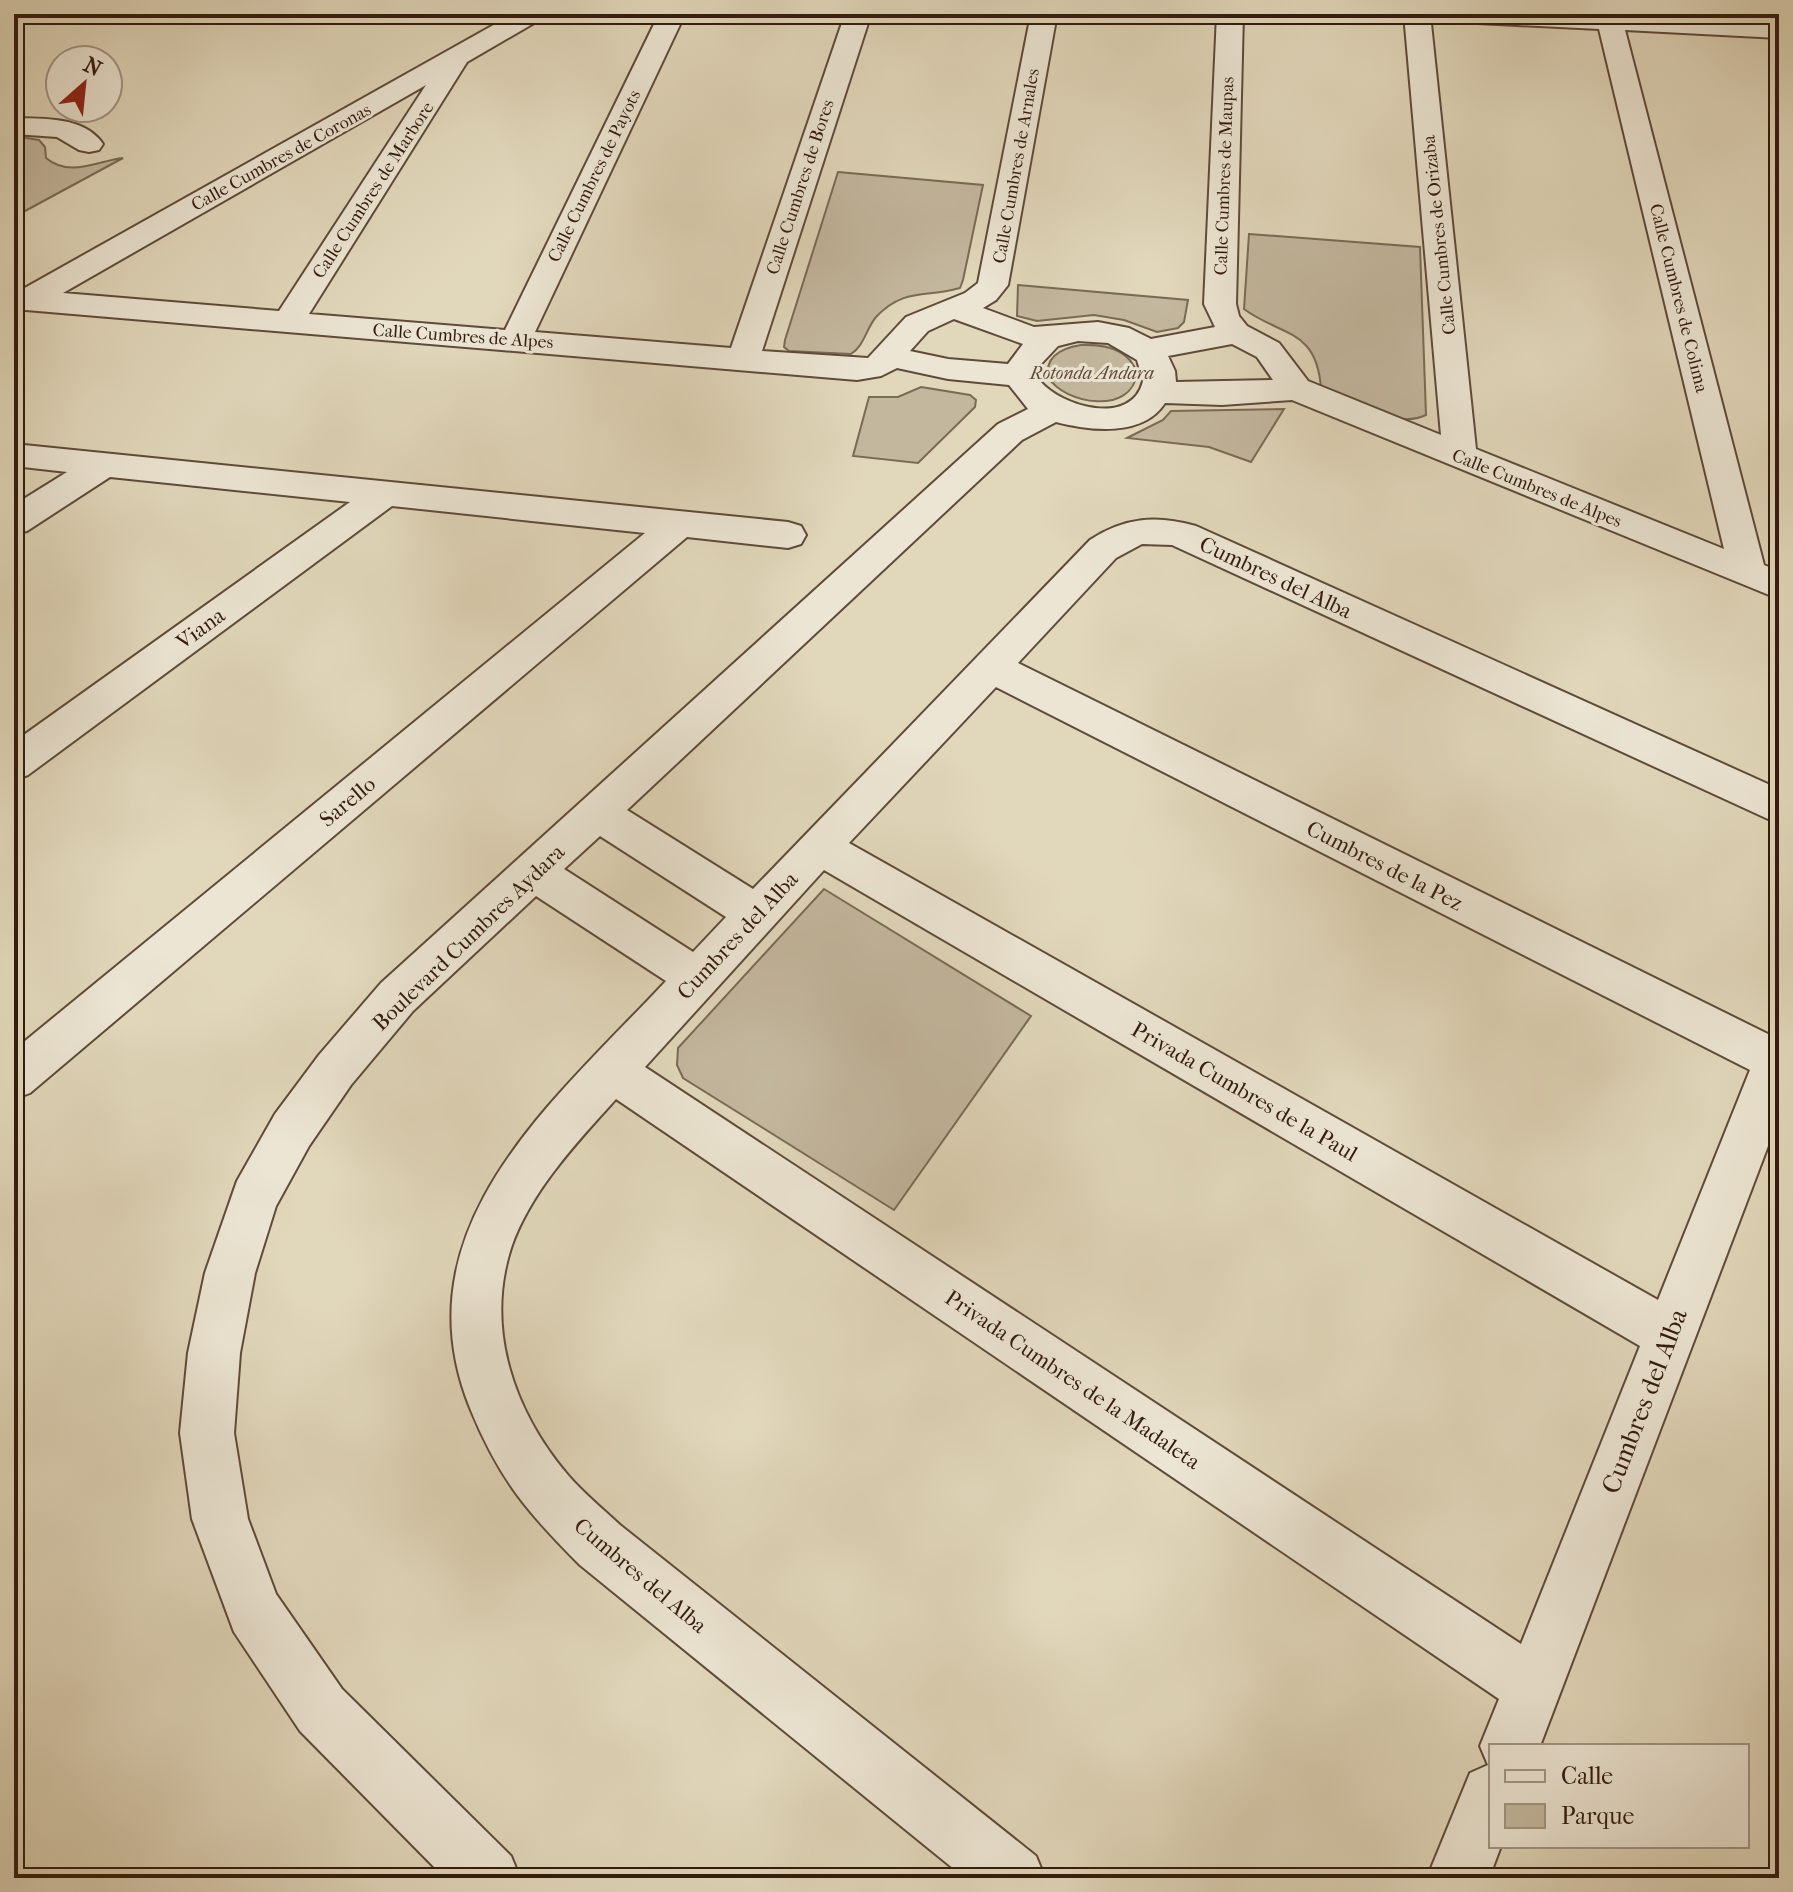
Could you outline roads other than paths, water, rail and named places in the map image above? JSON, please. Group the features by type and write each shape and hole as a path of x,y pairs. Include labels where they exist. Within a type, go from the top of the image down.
{"street":[{"name":"Calle Cumbres de Coronas","path":"22,303 532,14"},
{"name":"Calle Cumbres de Payots","path":"516,339 672,14"},
{"name":"Calle Cumbres de Bores","path":"743,360 858,14"},
{"name":"Calle Cumbres de Arnales","path":"892,357 913,326 934,315 978,301 993,285 1044,14"},
{"name":"Calle Cumbres de Maupas","path":"1230,14 1220,304 1224,318 1236,333"},
{"name":"Calle Cumbres de Orizaba","path":"1417,14 1460,456"},
{"path":"1458,14 1779,30"},
{"name":"Calle Cumbres de Colima","path":"1610,22 1764,580"},
{"name":"Calle Cumbres de Marbore","path":"287,323 459,56"},
{"path":"14,126 63,129 89,144"},
{"name":"Calle Cumbres de Alpes","path":"22,303 516,339 868,370 882,366 892,357"},
{"path":"958,308 986,322 1046,339"},
{"path":"1065,333 1109,333 1146,350 1157,363 1161,378 1157,392 1148,403 1113,418 1082,418 1052,410 1036,400 1021,376 1023,362 1032,349 1046,339 1065,333"},
{"path":"1146,350 1236,333 1268,350 1296,389"},
{"path":"892,357 948,369 1021,376"},
{"name":"Calle Cumbres de Alpes","path":"1296,389 1764,580"},
{"path":"1157,392 1222,394 1296,389"},
{"name":"Boulevard Cumbres Aydara","path":"489,1878 321,1710 254,1612 220,1519 207,1433 214,1353 230,1273 254,1198 292,1130 335,1070 397,997 1010,432 1052,410"},
{"path":"14,455 788,535"},
{"path":"14,522 103,465"},
{"name":"Viana","path":"14,764 386,493"},
{"name":"Sarello","path":"14,1078 679,524"},
{"name":"Cumbres del Alba","path":"1014,1878 600,1545 543,1488 499,1415 476,1340 477,1284 497,1220 524,1176 556,1133 756,913 993,668 1103,549 1133,531 1167,530 1198,541 1779,807"},
{"name":"Cumbres de la Pez","path":"993,668 1778,1059"},
{"path":"598,813 756,913"},
{"name":"Privada Cumbres de la Paul","path":"820,847 1670,1335"},
{"path":"535,873 697,978"},
{"name":"Cumbres del Alba","path":"1511,1744 1778,1059"},
{"name":"Privada Cumbres de la Madaleta","path":"613,1071 1533,1687"},
{"path":"1458,1878 1489,1799"}],"park label":[{"name":"Rotonda Andara","path":"1092,373"}]}
